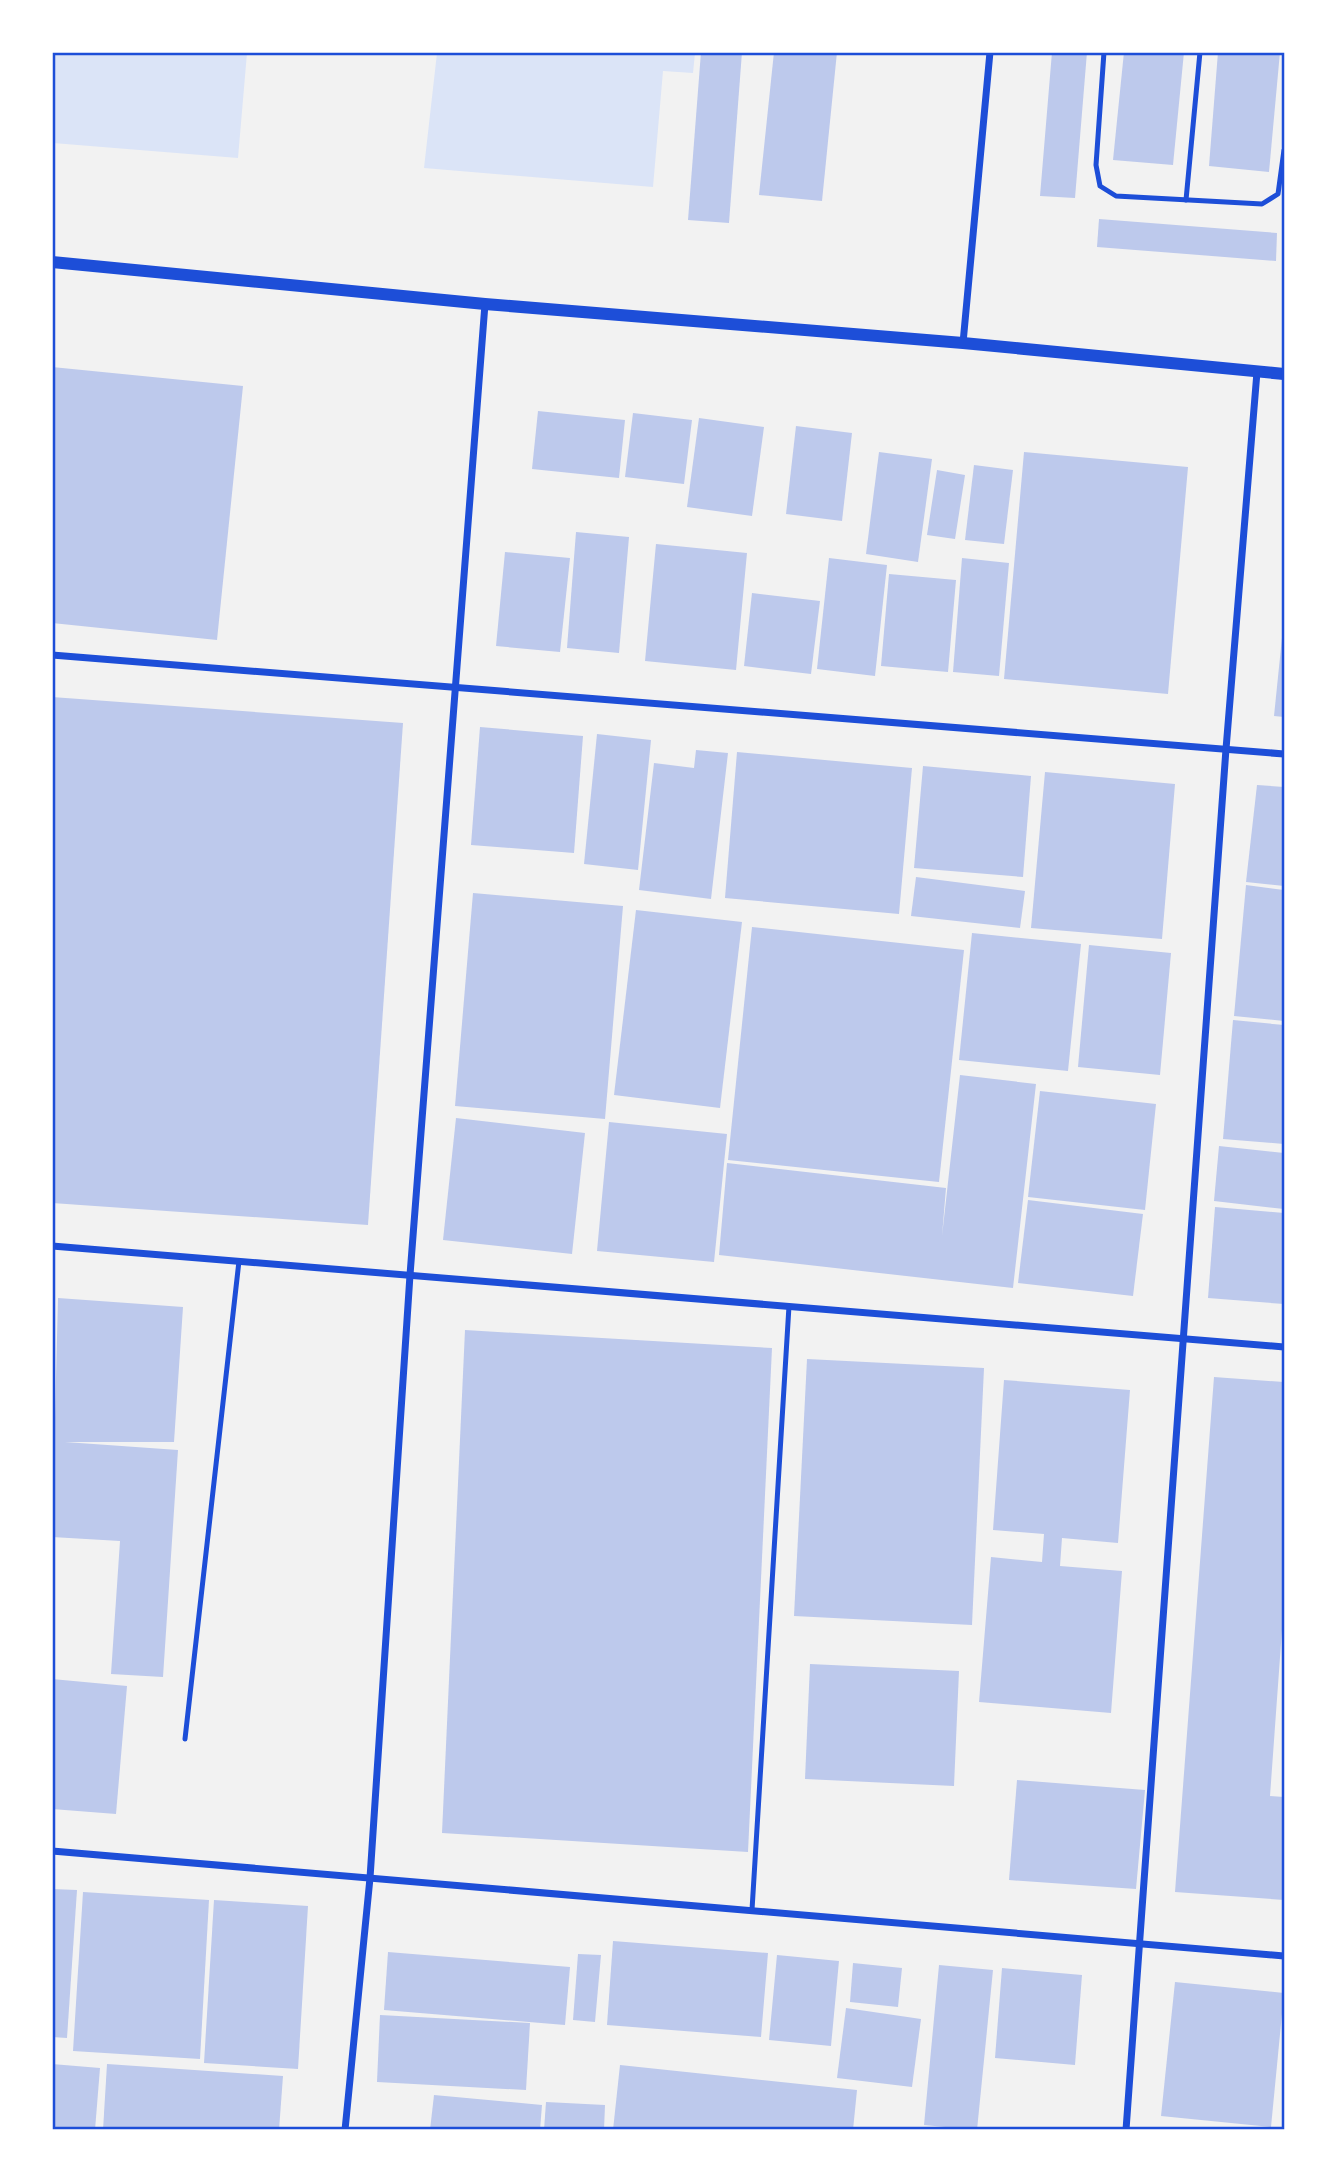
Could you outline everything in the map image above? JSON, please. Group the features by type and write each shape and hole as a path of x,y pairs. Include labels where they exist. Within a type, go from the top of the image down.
{"street":[{"path":"963,343 990,52"},
{"path":"52,262 485,304 963,343 1284,374"},
{"path":"345,2130 370,1878 410,1275 453,687 485,304"},
{"path":"1126,2130 1226,749 1257,372"},
{"path":"52,655 1284,754"},
{"path":"52,1246 1284,1347"},
{"path":"52,1851 1284,1956"}],"lane":[{"path":"1104,52 1096,165 1100,186 1116,196 1262,204 1278,194 1284,150"},
{"path":"1186,200 1200,52"},
{"path":"185,1739 239,1261"},
{"path":"752,1910 789,1306"}],"shaded area":[{"path":"437,52 695,53 693,73 663,71 653,187 424,168"},
{"path":"52,53 247,53 238,158 53,143"}],"building":[{"path":"701,52 742,52 729,223 688,220"},
{"path":"774,52 837,52 822,201 759,195"},
{"path":"1052,52 1087,52 1075,198 1040,196"},
{"path":"1124,52 1184,52 1173,165 1113,160"},
{"path":"1218,52 1280,52 1269,172 1209,166"},
{"path":"1099,219 1277,233 1276,261 1097,247"},
{"path":"52,367 243,386 217,640 52,623"},
{"path":"538,411 625,420 619,478 532,469"},
{"path":"633,413 692,420 684,484 625,477"},
{"path":"699,418 764,427 752,516 687,507"},
{"path":"796,426 852,433 842,521 786,514"},
{"path":"879,452 932,459 918,562 866,554"},
{"path":"1024,452 1188,467 1168,694 1004,679"},
{"path":"974,465 1013,470 1004,544 965,540"},
{"path":"937,470 965,475 955,539 927,535"},
{"path":"576,532 629,537 619,653 567,648"},
{"path":"656,544 747,553 736,670 645,661"},
{"path":"505,552 570,558 560,652 496,646"},
{"path":"829,558 887,565 875,676 817,669"},
{"path":"962,558 1009,563 999,676 953,672"},
{"path":"889,574 956,580 948,672 881,666"},
{"path":"752,593 820,601 811,674 744,666"},
{"path":"1284,628 1284,717 1274,716"},
{"path":"52,697 403,723 368,1225 52,1203"},
{"path":"480,727 583,736 574,853 471,845"},
{"path":"597,734 651,740 638,870 584,864"},
{"path":"696,750 728,753 711,899 639,890 654,763 694,768"},
{"path":"737,752 912,768 899,914 725,898"},
{"path":"923,766 1031,776 1023,877 914,868"},
{"path":"1045,772 1175,784 1162,939 1031,928"},
{"path":"1257,785 1284,787 1284,886 1246,882"},
{"path":"916,877 1025,891 1020,928 911,916"},
{"path":"1246,885 1284,890 1284,1021 1234,1016"},
{"path":"473,893 623,906 605,1119 455,1106"},
{"path":"636,910 742,922 720,1108 614,1095"},
{"path":"752,927 964,950 939,1182 728,1160"},
{"path":"972,933 1081,944 1068,1071 959,1060"},
{"path":"1089,945 1171,953 1160,1075 1078,1067"},
{"path":"1233,1020 1284,1025 1284,1144 1223,1139"},
{"path":"960,1075 1036,1084 1013,1288 719,1255 727,1163 946,1188 942,1236"},
{"path":"1040,1091 1156,1104 1145,1210 1028,1197"},
{"path":"456,1118 585,1133 572,1254 443,1240"},
{"path":"609,1122 727,1134 714,1262 597,1251"},
{"path":"1219,1146 1284,1153 1284,1209 1214,1201"},
{"path":"1028,1200 1143,1214 1133,1296 1018,1283"},
{"path":"1215,1207 1284,1213 1284,1304 1208,1298"},
{"path":"58,1298 183,1307 174,1442 65,1442 178,1450 163,1677 111,1674 120,1541 52,1537"},
{"path":"465,1330 772,1348 748,1852 442,1833"},
{"path":"807,1359 984,1368 972,1625 794,1616"},
{"path":"1214,1377 1284,1382 1284,1602 1270,1796 1284,1797 1284,1900 1175,1892"},
{"path":"1004,1380 1130,1390 1118,1543 1062,1538 1060,1566 1122,1571 1111,1713 979,1702 991,1557 1042,1562 1044,1534 993,1530"},
{"path":"810,1664 959,1671 954,1786 805,1779"},
{"path":"52,1679 127,1686 116,1814 52,1809"},
{"path":"1017,1780 1145,1790 1136,1889 1009,1880"},
{"path":"52,1889 77,1890 67,2038 52,2037"},
{"path":"83,1892 209,1900 200,2059 73,2051"},
{"path":"214,1900 308,1906 298,2069 204,2063"},
{"path":"613,1941 768,1953 761,2037 607,2025"},
{"path":"388,1952 570,1967 565,2025 384,2010"},
{"path":"578,1954 601,1955 595,2022 573,2020"},
{"path":"777,1955 839,1961 831,2046 769,2040"},
{"path":"853,1963 902,1968 898,2007 850,2002"},
{"path":"939,1965 993,1970 977,2130 924,2125"},
{"path":"1002,1968 1082,1975 1075,2065 995,2058"},
{"path":"1175,1982 1284,1993 1271,2127 1161,2116"},
{"path":"846,2008 921,2019 912,2087 837,2078"},
{"path":"380,2015 530,2023 526,2090 377,2082"},
{"path":"52,2064 100,2068 95,2130 52,2130"},
{"path":"107,2064 283,2076 279,2130 103,2130"},
{"path":"620,2065 857,2090 853,2130 613,2130"},
{"path":"434,2095 542,2105 540,2130 430,2130"},
{"path":"546,2102 605,2105 604,2130 544,2130"}]}
